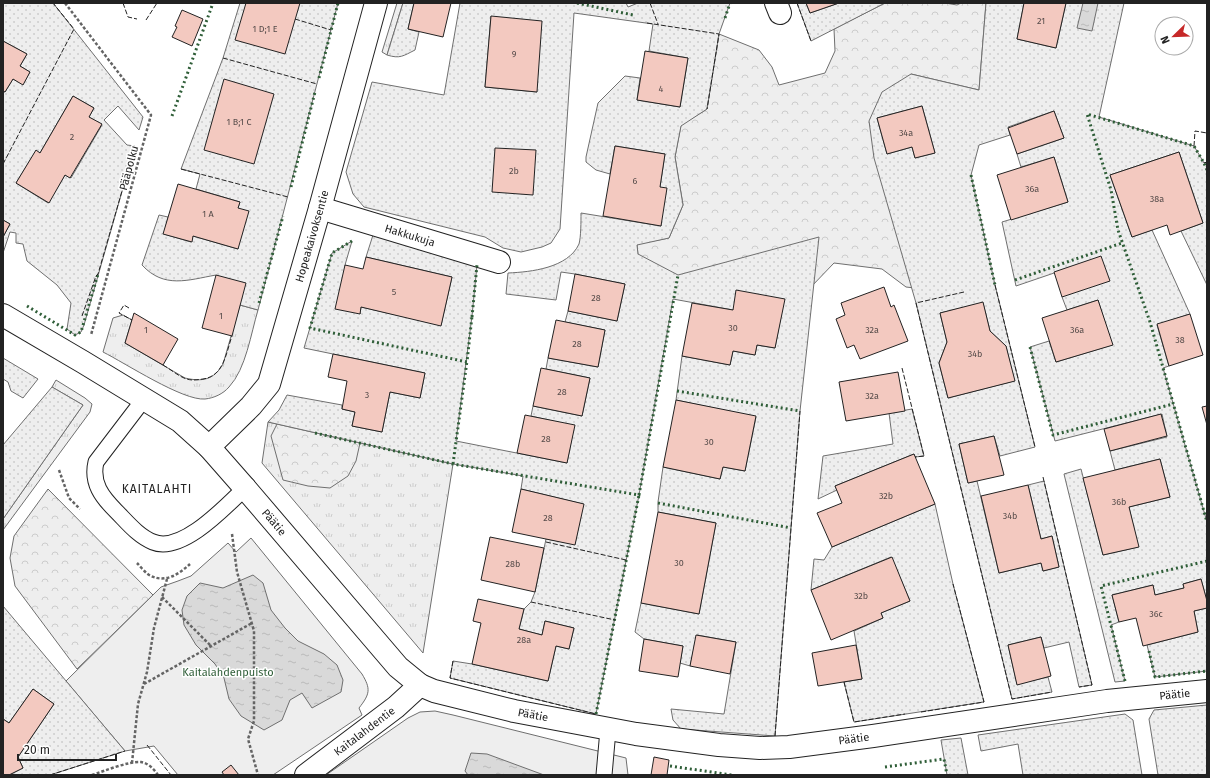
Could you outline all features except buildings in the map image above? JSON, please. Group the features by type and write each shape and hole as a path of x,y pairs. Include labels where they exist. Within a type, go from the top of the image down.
{"street":[{"name":"Hopeakaivoksentie","path":"209,447 251,406 269,384 320,208 376,3"},
{"name":"Hakkukuja","path":"320,208 499,262"},
{"name":"Päätie","path":"3,316 83,362 180,421 209,447 398,667 420,685 445,695 608,730 719,745 760,748 789,747 873,736 1107,701 1207,691"},
{"name":"Kaitalahdentie","path":"306,775 396,707 420,685"}],"lane":[{"path":"144,399 96,462 94,472 97,485 105,500 140,535 154,543 168,544 183,540 196,532 245,488"},
{"path":"604,775 608,730"}],"path":[{"name":"Pääpolku","path":"65,3 151,115 83,362"},
{"path":"231,529 237,572 254,631 254,721 248,739 258,775"},
{"path":"132,763 138,704 147,672 154,628 167,579"},
{"path":"162,596 211,646"},
{"path":"143,684 252,623"},
{"path":"92,775 132,763 142,762 152,767 158,775"}],"green space":[{"path":"3,3 53,3 143,117 139,130 118,106 104,120 127,145 135,146 84,325 81,332 75,335 67,329 71,303 57,285 27,261 23,244 16,243 16,233 10,232 3,253 3,237 10,224 3,220 3,91 5,92 13,79 23,84 30,72 20,66 27,54 3,41","holes":["73,96 94,108 89,117 102,125 71,178 65,175 48,203 16,183 36,151 40,153"]},
{"path":"240,3 338,3 258,310 240,305 216,275 177,281 168,280 150,273 142,265 159,215 168,217 164,234 191,242 193,236 238,249 238,208 240,202 196,189 200,174 181,169 223,58"},
{"path":"397,3 403,3 387,55 382,52"},
{"path":"403,3 414,3 408,29 419,32 415,50 395,57 387,55"},
{"path":"460,3 626,3 628,7 638,3 730,3 719,34 707,109 681,126 675,157 683,205 669,238 637,245 638,254 678,275 819,237 800,411 775,736 681,729 673,720 671,709 724,714 736,642 697,635 690,666 680,663 683,646 644,639 635,632 641,603 699,614 716,523 658,512 663,467 720,479 723,467 745,471 756,417 676,400 682,356 730,365 733,351 755,355 757,345 775,348 784,299 733,310 673,299 639,495 596,714 450,678 453,661 548,681 556,646 569,649 574,628 545,621 542,635 519,629 524,609 531,602 535,592 546,539 575,544 583,504 521,489 523,476 453,464 268,422 279,410 287,395 342,405 342,409 355,412 352,426 382,432 390,392 420,398 425,373 304,348 332,253 352,241 345,265 360,314 361,307 441,325 452,277 366,257 373,235 477,265 456,441 567,463 574,426 531,416 533,406 582,416 590,378 546,369 548,358 598,367 605,330 565,322 568,311 617,321 625,284 561,272 556,300 506,294 508,273 538,270 566,259 574,252 579,244 581,233 581,213 661,226 660,187 665,154 615,146 610,174 596,170 586,162 586,157 598,103 625,76 640,78 637,100 680,107 688,58 649,51 653,24 574,13 560,229 551,243 542,247 521,252 503,248 485,237 364,207 353,194 346,172 372,82 444,95","holes":["491,16 537,92 485,87"]},
{"path":"797,3 806,3 810,13 839,3 885,3 811,41"},
{"path":"885,3 945,3 957,5 961,3 986,3 979,90 911,74 869,122 941,291 906,287 882,269 834,263 810,288 682,291 639,268 637,244 669,238 683,205 675,157 681,125 707,109 719,34 759,50 772,67 779,85 825,73 835,51 834,29"},
{"path":"986,3 1024,3 1017,39 1056,48 1066,3 1124,3 1099,117 1194,146 1204,163 1207,162 1207,285 1181,231 1203,223 1179,152 1110,175 1132,237 1152,230 1190,314 1157,325 1169,366 1163,368 1207,522 1207,601 1201,579 1183,584 1184,588 1155,595 1153,585 1112,595 1119,622 1111,625 1125,681 1115,682 1064,474 1081,469 1103,555 1138,547 1129,507 1170,497 1160,459 1115,470 1110,451 1167,437 1162,414 1055,441 1030,347 1049,341 1056,362 1112,345 1098,300 1067,310 1062,297 1101,257 1016,286 1002,222 1068,202 1054,157 1021,167 1017,154 1064,138 1054,111 1008,127 1010,135 979,145 971,175 995,285 1035,447 1000,456 994,436 959,444 968,483 977,481 999,573 1041,563 1043,571 1059,567 1052,536 1041,539 1028,485 1044,481 1092,685 1079,687 1069,642 1044,648 1041,637 1008,645 1017,684 1048,677 1052,692 1012,699 916,303 874,158 869,121 882,92 911,74 979,90","holes":["922,106 935,153 915,158 912,147 887,154 877,118","983,303 990,331 1006,346 1014,381 948,398 939,363 947,342 940,313"]},
{"path":"240,305 258,310 250,340 240,371 227,389 215,397 205,399 195,398 183,394 103,352 113,318 123,315 132,320 125,343 185,378 202,380 212,377 223,364"},
{"path":"3,358 38,379 23,398 11,391 8,382 3,379"},
{"path":"56,380 92,404 90,412 3,530 3,519 83,405 52,387"},
{"path":"52,387 83,405 3,519 3,445"},
{"path":"912,409 924,456 915,457 914,454 835,486 837,490 818,499 823,456 893,444 889,413"},
{"path":"268,422 453,464 423,653 262,463"},
{"path":"277,424 360,443 356,461 348,476 330,488 308,486 283,480 271,436"},
{"path":"48,489 153,595 77,669 15,586 10,558 14,536"},
{"path":"935,504 953,584 984,702 854,722 844,682 862,679 854,631 883,618 881,613 910,601 891,557 811,590 814,559 824,560 832,547"},
{"name":"Kaitalahdenpuisto","path":"251,538 362,674 367,684 368,691 359,708 362,715 273,775 178,775 154,746 125,751 66,681 161,587 191,576 228,543 236,552"},
{"path":"3,606 125,751 50,775 9,775 23,768 18,757 54,704 33,689 9,723 3,719"},
{"path":"1207,608 1207,671 1155,677 1147,645 1198,632 1194,611"},
{"path":"1207,705 1207,775 1158,775 1149,719 1154,710"},
{"path":"435,711 626,758 628,775 326,775 408,718 420,712"},
{"path":"1125,714 1133,720 1142,775 1023,775 1018,744 981,751 978,735"},
{"path":"961,738 968,775 947,775 941,740"}],"water":[{"path":"1083,3 1098,3 1092,31 1077,28"},
{"path":"253,575 263,583 271,610 285,628 298,641 324,654 337,665 343,680 341,692 312,708 302,693 290,700 282,720 264,730 241,716 229,699 224,678 215,664 196,645 184,625 182,610 187,596 200,583 223,588"},
{"path":"471,753 487,754 544,775 468,775 465,771"}],"hedge":[{"path":"172,116 213,3"},
{"path":"319,78 338,3"},
{"path":"577,3 633,15"},
{"path":"725,18 730,3"},
{"path":"291,187 315,92"},
{"path":"1207,170 1194,146 1087,114 1111,190 1118,230 1150,322 1207,522"},
{"path":"971,175 995,285"},
{"path":"259,303 283,216"},
{"path":"352,241 332,253 310,328 467,362 472,316"},
{"path":"1015,280 1122,243"},
{"path":"472,317 477,265"},
{"path":"27,306 75,335 81,332 98,274"},
{"path":"315,433 453,464 639,495 678,275"},
{"path":"1030,347 1053,435 1173,404"},
{"path":"453,464 467,361"},
{"path":"677,391 800,411"},
{"path":"596,714 639,495"},
{"path":"658,503 791,528"},
{"path":"1125,681 1101,586 1207,561"},
{"path":"1149,651 1155,677 1207,671"},
{"path":"885,767 944,759 947,775"},
{"path":"670,766 732,775"}],"fence":[{"path":"3,164 74,29 53,3"},
{"path":"123,3 128,17 137,19"},
{"path":"146,20 157,3"},
{"path":"650,3 658,24"},
{"path":"797,3 811,41"},
{"path":"295,19 331,30"},
{"path":"647,23 719,34 707,109"},
{"path":"223,58 317,84"},
{"path":"1194,146 1195,131 1207,133"},
{"path":"82,316 98,274 135,146"},
{"path":"181,169 288,197"},
{"path":"995,285 1035,447"},
{"path":"964,292 916,303 1012,699 1052,692"},
{"path":"129,308 124,305 119,313 132,320"},
{"path":"163,365 181,377 189,380 198,380 210,377 220,369 232,336"},
{"path":"902,368 924,456 915,457"},
{"path":"775,736 800,411"},
{"path":"1043,477 1092,685 1079,687"},
{"path":"546,542 626,560"},
{"path":"921,712 984,702 953,584"},
{"path":"531,602 615,620"},
{"path":"453,661 450,678 596,714"},
{"path":"844,682 854,722 905,714"},
{"path":"147,745 171,775"},
{"path":"50,775 125,751"}],"district":[{"name":"KAITALAHTI","path":"157,489"}]}
